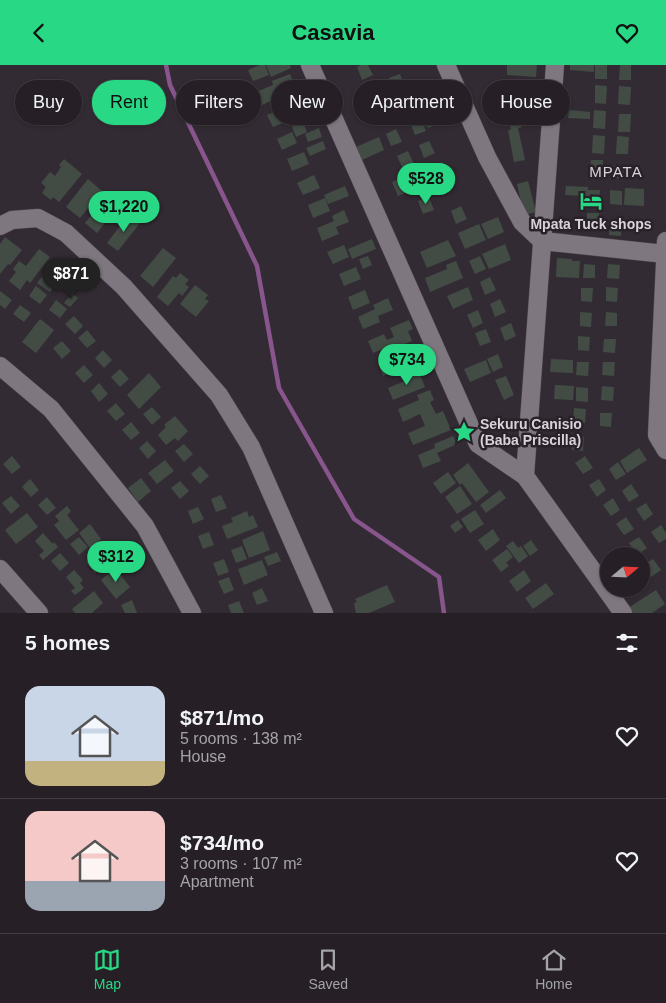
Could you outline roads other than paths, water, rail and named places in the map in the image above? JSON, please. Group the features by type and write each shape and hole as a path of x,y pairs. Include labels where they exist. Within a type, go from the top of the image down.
{"street":[{"path":"310,65 478,444 525,476 623,613"},
{"path":"446,65 487,157 522,222 542,241 665,247 656,435 666,450"},
{"path":"525,476 555,65"},
{"path":"0,226 12,220 38,218 66,233 124,287 219,395 251,447 324,613"},
{"path":"0,366 50,409 145,526 192,613"},
{"path":"0,569 39,613"}],"waterway":[{"path":"166,65 170,85 257,266 279,388 354,519 439,577 444,613"}],"place":[{"name":"Mpata Tuck shops","path":"591,201"},
{"name":"Sekuru Canisio (Baba Priscilla)","path":"464,432"}],"district":[{"name":"MPATA","path":"616,171"}]}
